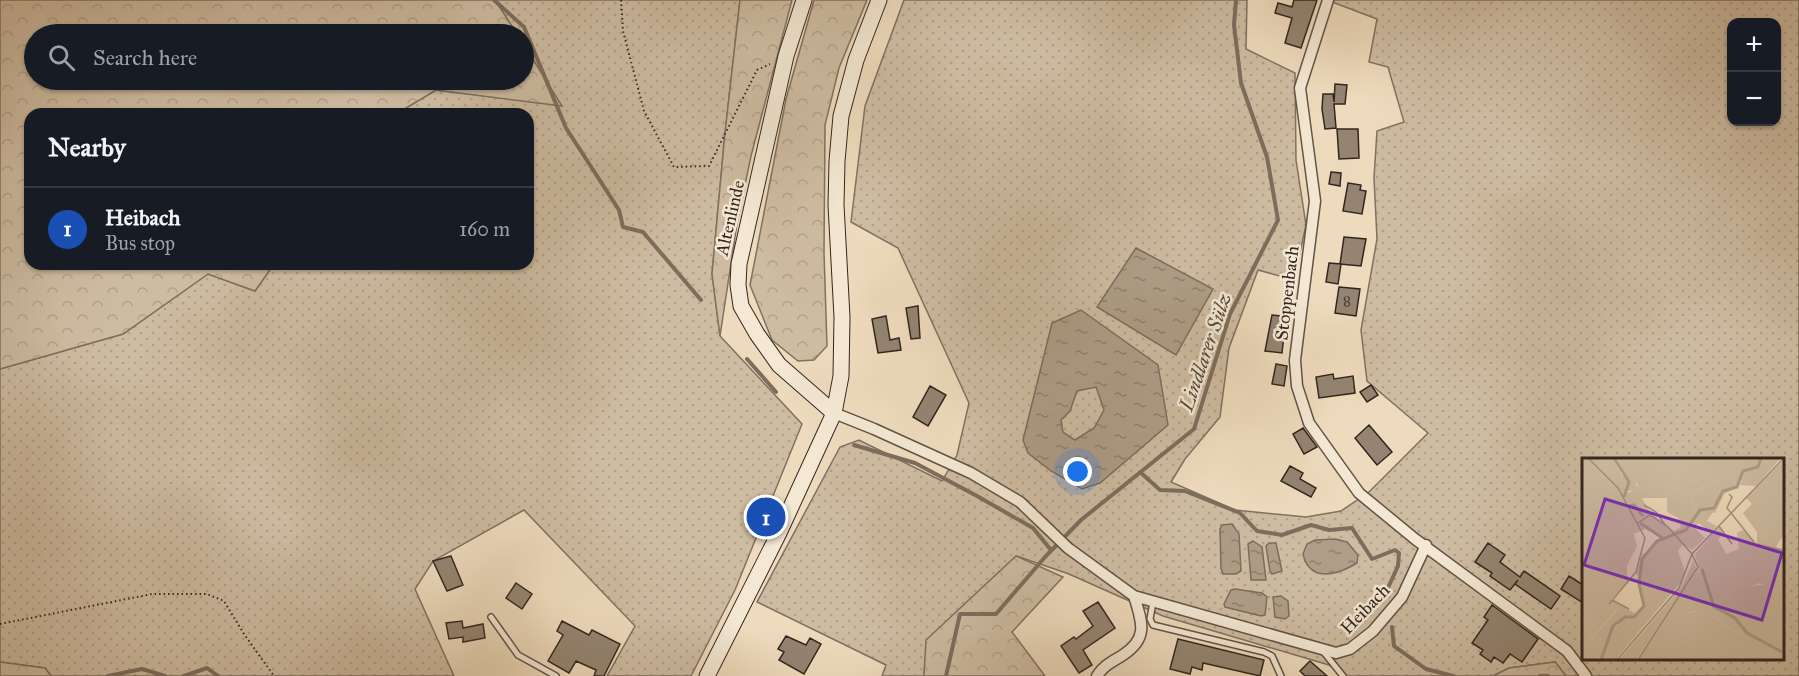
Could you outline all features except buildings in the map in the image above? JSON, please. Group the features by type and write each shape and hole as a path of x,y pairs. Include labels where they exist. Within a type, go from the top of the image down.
{"main road":[{"name":"Altenlinde","path":"804,0 786,56 739,264 738,285 741,306 779,365 834,413"},
{"path":"707,676 779,533 834,413 841,376 842,317 836,205 841,117 856,60 879,0"}],"street":[{"name":"Stoppenbach","path":"1328,0 1300,88 1315,201 1295,360 1297,386 1309,423 1359,493 1426,545"},
{"name":"Heibach","path":"834,413 971,473 1020,502 1068,548 1134,596 1336,653 1350,649 1372,631 1402,597 1426,545"},
{"path":"1426,545 1568,651 1586,676"},
{"path":"1097,676 1103,666 1125,654 1140,639 1143,623 1134,596"}],"lane":[{"path":"1154,600 1150,619 1153,625 1264,652 1272,656 1281,676"},
{"path":"491,617 518,655 556,676"},
{"path":"1321,649 1343,676"}],"path":[{"path":"621,0 623,30 644,111 674,167 710,166 757,70 786,56"},
{"path":"0,624 152,594 207,594 224,601 274,676"}],"green space":[{"path":"0,0 495,0 511,24 24,24 24,90 436,90 406,108 24,108 24,270 270,270 255,291 208,274 123,334 0,369"},
{"path":"495,0 740,0 712,274 720,336 802,424 735,590 691,676 607,676 635,626 524,510 433,561 415,589 454,676 51,676 45,668 0,662 0,369 123,334 208,274 255,291 270,270 534,270 534,108 406,108 436,90 561,105 534,61 534,24 511,24"},
{"path":"740,0 792,0 751,156 737,224 720,336 712,274"},
{"path":"814,0 867,0 839,68 825,125 824,253 827,346 814,360 798,361 772,340 750,285 786,99"},
{"path":"904,0 1247,0 1246,49 1295,73 1296,160 1306,225 1294,280 1258,270 1229,348 1220,417 1185,459 1171,482 1235,510 1306,517 1341,511 1369,492 1428,433 1367,381 1361,330 1377,239 1374,178 1377,131 1404,122 1388,67 1369,62 1377,19 1327,0 1799,0 1799,676 1566,676 1555,662 1509,668 1493,676 1346,676 1329,665 1163,616 1069,574 1017,556 927,640 924,676 882,676 886,665 757,602 840,447 859,440 942,481 957,455 969,403 898,248 851,222 865,106"},
{"path":"534,61 562,106 436,90 534,90"},
{"path":"1016,556 1063,577 1012,632 1045,676 924,676 926,640"},
{"path":"0,662 45,668 51,676 0,676"},
{"path":"1555,662 1566,676 1493,676 1509,668"}],"water":[{"path":"1136,248 1213,289 1176,355 1097,307"},
{"path":"1081,310 1158,365 1168,425 1100,483 1082,489 1051,471 1028,453 1023,440 1052,323","holes":["1096,387 1104,410 1094,428 1075,440 1063,432 1061,420 1070,411 1077,391"]},
{"path":"1232,524 1239,534 1241,571 1236,574 1223,574 1220,529 1222,525"},
{"path":"1335,539 1347,542 1358,555 1357,563 1333,573 1314,571 1307,564 1303,554 1307,544 1315,540"},
{"path":"1253,541 1262,547 1266,580 1251,580 1248,544"},
{"path":"1269,543 1276,543 1282,571 1272,574 1266,546"},
{"path":"1231,590 1262,593 1267,597 1265,615 1225,607 1224,604"},
{"path":"1281,596 1288,601 1289,616 1285,619 1275,617 1273,597"}],"waterway":[{"path":"494,0 521,24"},
{"name":"Lindlarer Sülz","path":"946,676 960,614 996,614 1045,557 1081,520 1194,429 1230,314 1278,220 1267,157 1241,83 1234,25 1236,0"},
{"path":"534,51 566,128 619,210 623,227 643,232 701,300"},
{"path":"747,359 776,392"},
{"path":"854,445 915,463 977,496 1033,528 1051,550"},
{"name":"Heibach","path":"1140,472 1160,490 1185,491 1240,513 1257,531 1282,535 1311,525 1329,530 1352,528 1372,559 1395,550 1399,553 1398,566 1387,590"},
{"name":"Heibach","path":"1392,627 1394,646 1426,669 1453,676"},
{"path":"184,676 207,668 218,676"},
{"path":"108,676 142,669 165,676"},
{"name":"Heibach","path":"1540,676 1548,676"}],"place":[{"name":"Heibach","path":"766,517"}]}
